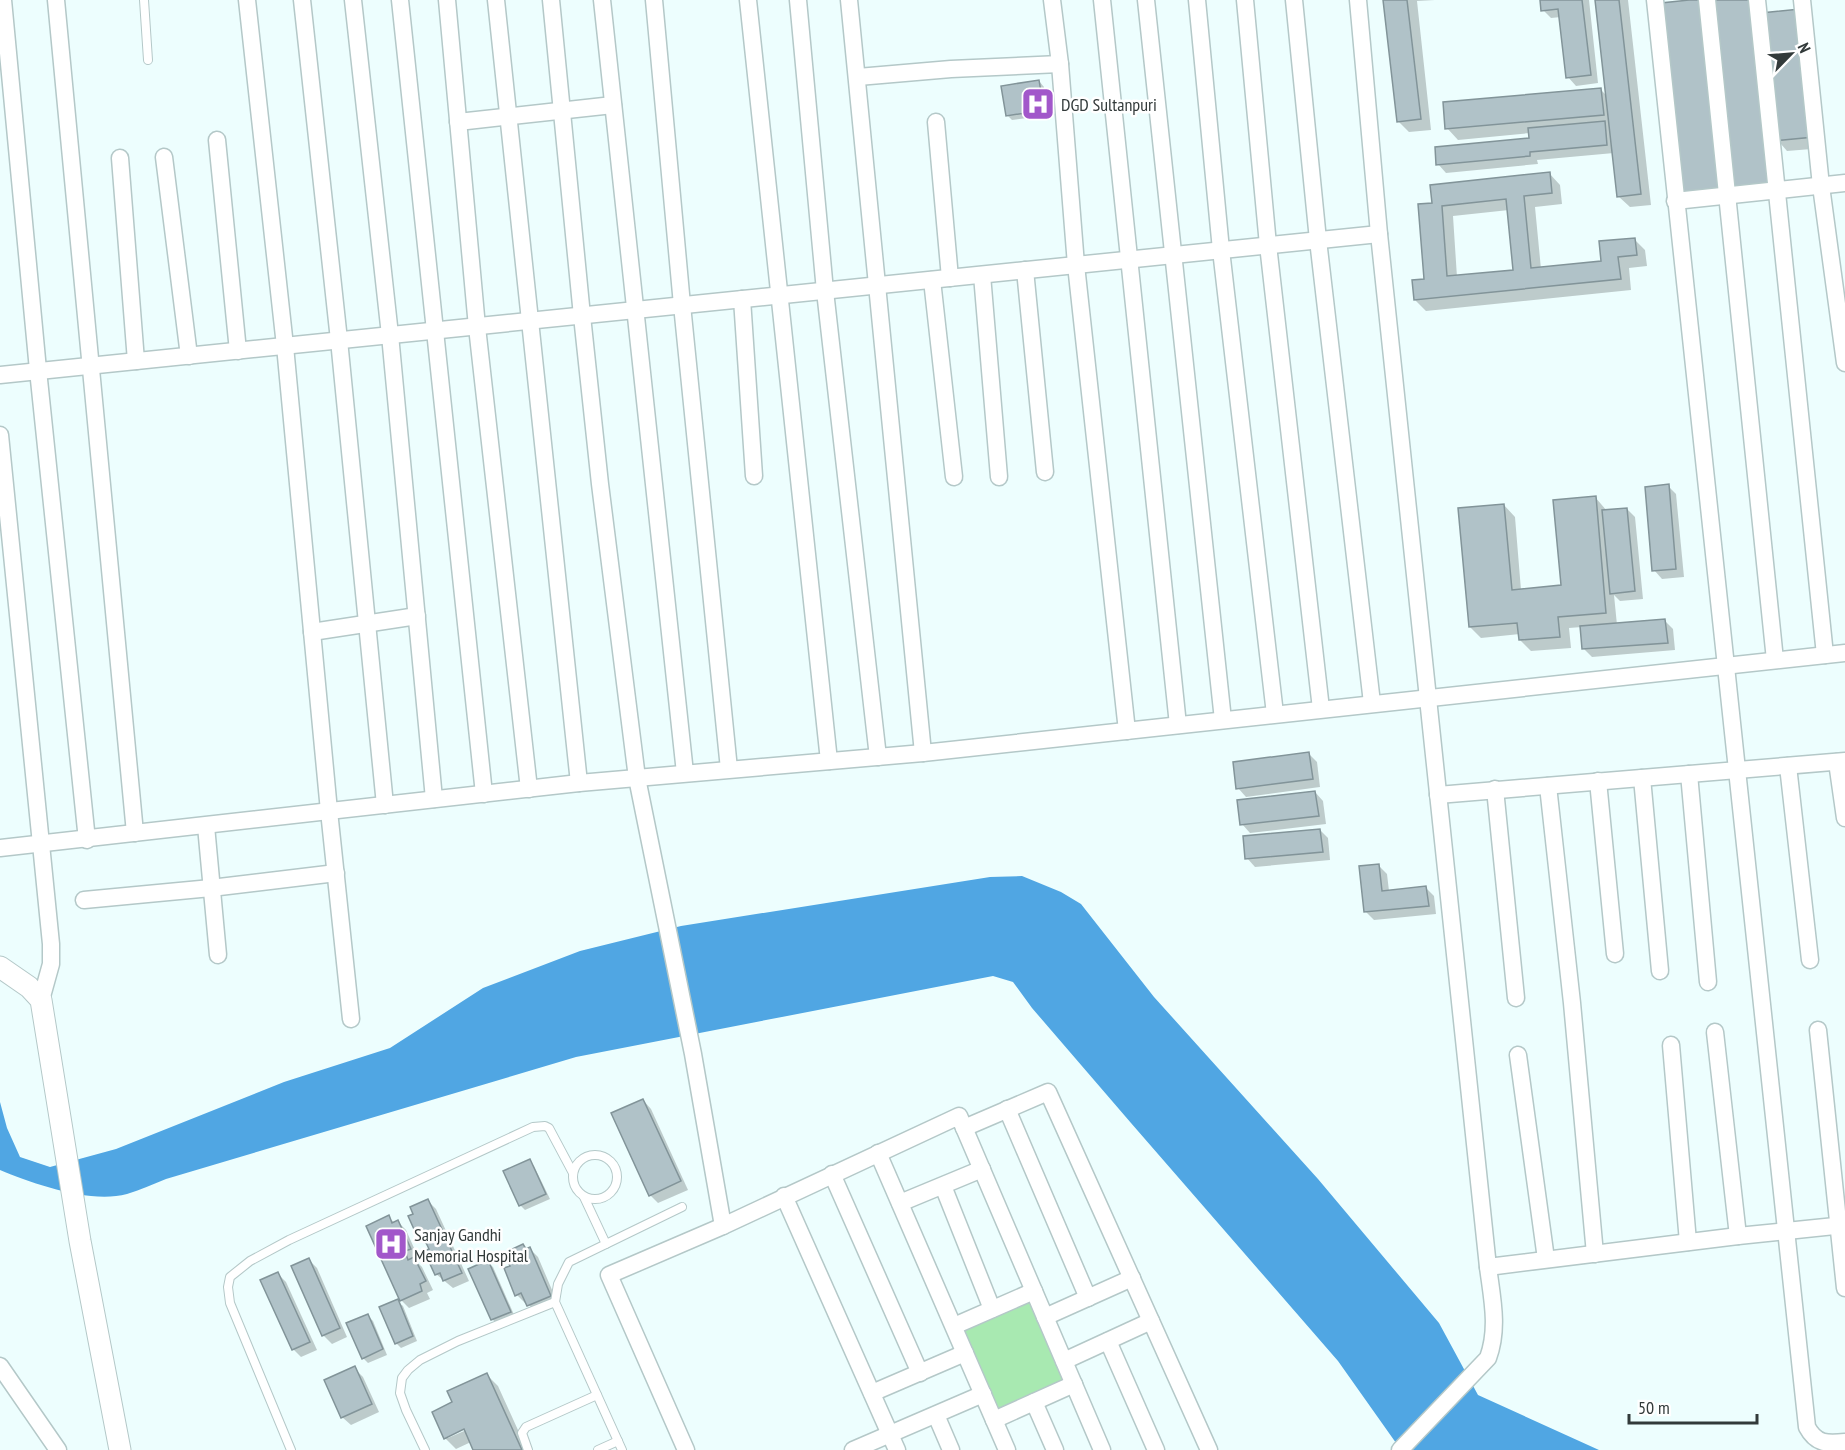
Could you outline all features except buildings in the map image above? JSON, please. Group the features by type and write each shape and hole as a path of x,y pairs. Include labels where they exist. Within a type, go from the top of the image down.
{"street":[{"path":"3,0 38,370 87,840"},
{"path":"56,0 135,833"},
{"path":"247,0 285,346 351,1019"},
{"path":"302,0 339,340 385,805"},
{"path":"353,0 390,335 434,799"},
{"path":"400,0 484,794"},
{"path":"447,0 477,327 529,789"},
{"path":"496,0 579,783"},
{"path":"551,0 600,484 637,778 693,1054 723,1226"},
{"path":"602,0 685,772"},
{"path":"654,0 729,769"},
{"path":"748,0 829,761"},
{"path":"798,0 825,291 878,757"},
{"path":"849,0 923,753"},
{"path":"1052,0 1060,64 1076,265 1127,731"},
{"path":"1102,0 1178,725"},
{"path":"1146,0 1223,720"},
{"path":"1197,0 1221,250 1275,714"},
{"path":"1245,0 1268,245 1321,709"},
{"path":"1294,0 1318,240 1372,703"},
{"path":"1358,0 1379,234 1495,1322 1494,1340 1488,1358 1400,1450"},
{"path":"1655,0 1807,1427 1812,1436 1822,1442 1845,1442"},
{"path":"1707,0 1774,660"},
{"path":"1756,0 1778,191 1825,655"},
{"path":"1802,0 1821,186 1845,363"},
{"path":"858,78 951,69 1060,64"},
{"path":"458,122 613,105"},
{"path":"936,122 950,278"},
{"path":"217,140 238,351"},
{"path":"164,157 189,356"},
{"path":"120,158 136,361"},
{"path":"1675,201 1845,183"},
{"path":"0,375 1379,234"},
{"path":"1025,270 1045,472"},
{"path":"982,275 999,477"},
{"path":"932,280 954,477"},
{"path":"742,299 754,476"},
{"path":"0,435 42,843 51,964 41,1000 80,1241 120,1450"},
{"path":"312,632 417,616"},
{"path":"0,848 579,783 923,753 1725,664 1845,653"},
{"path":"1438,795 1841,761 1845,818"},
{"path":"1788,766 1810,960"},
{"path":"1689,774 1708,982"},
{"path":"1642,778 1660,971"},
{"path":"1598,781 1615,954"},
{"path":"1548,786 1572,1003 1595,1254"},
{"path":"1495,789 1516,998"},
{"path":"206,826 218,955"},
{"path":"84,900 336,873"},
{"path":"0,967 29,987 41,1000"},
{"path":"1818,1030 1842,1225 1845,1288"},
{"path":"1715,1032 1738,1236"},
{"path":"1671,1045 1688,1242"},
{"path":"1518,1055 1546,1259"},
{"path":"964,1128 1048,1092 1209,1450"},
{"path":"1007,1109 1088,1298"},
{"path":"686,1450 609,1275 723,1226 959,1116 1102,1450"},
{"path":"878,1153 1007,1450"},
{"path":"900,1203 982,1169"},
{"path":"832,1174 920,1373"},
{"path":"943,1186 993,1309"},
{"path":"784,1196 897,1450"},
{"path":"1488,1267 1842,1225"},
{"path":"1045,1317 1132,1278"},
{"path":"954,1326 1034,1291"},
{"path":"1064,1361 1151,1322"},
{"path":"1107,1341 1156,1450"},
{"path":"872,1393 965,1353"},
{"path":"0,1366 58,1450"},
{"path":"994,1420 1074,1384"},
{"path":"853,1450 983,1394"},
{"path":"1034,1402 1055,1450"},
{"path":"936,1414 951,1450"}],"lane":[{"path":"144,0 148,60"},
{"path":"291,1450 230,1303 228,1287 230,1277 238,1269 289,1240 533,1127 545,1126 549,1128 573,1173 575,1187 584,1197 606,1244"},
{"path":"573,1173 577,1163 592,1155 604,1156 616,1169 617,1182 610,1194 598,1199 584,1197"},
{"path":"622,1450 555,1302 558,1284 569,1262 682,1206"},
{"path":"425,1450 400,1393 402,1378 408,1370 420,1359 458,1341 555,1302"},
{"path":"528,1450 522,1433 526,1426 597,1395"},
{"path":"598,1450 618,1441"}],"green space":[{"path":"1029,1295 1068,1383 996,1414 958,1326"}],"water":[{"path":"1022,876 1061,892 1081,904 1154,997 1318,1179 1439,1323 1478,1395 1599,1450 1401,1450 1338,1361 1032,1008 1013,982 993,976 576,1057 166,1179 127,1194 96,1196 62,1191 0,1170 0,1102 7,1128 20,1157 50,1167 116,1149 284,1082 390,1048 483,988 580,951 681,926 990,877"}],"place":[{"name":"DGD Sultanpuri","path":"1038,104"},
{"name":"Sanjay Gandhi Memorial Hospital","path":"391,1244"}]}
